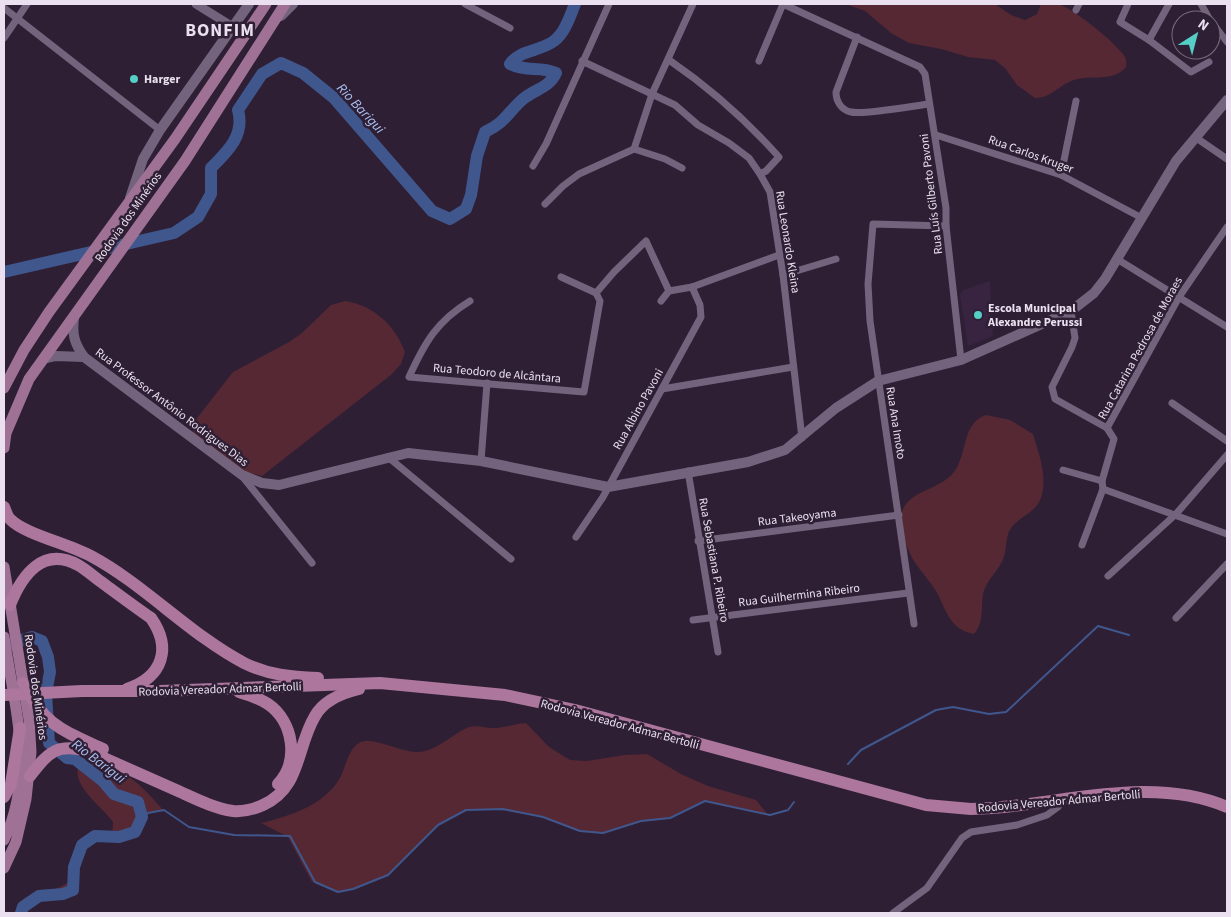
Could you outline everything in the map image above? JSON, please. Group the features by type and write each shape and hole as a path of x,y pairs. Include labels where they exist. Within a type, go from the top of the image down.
{"highway":[{"path":"4,506 10,519 23,529 72,546 97,559 222,650 246,664 281,676 380,683"},
{"path":"10,609 18,584 31,569 44,561 61,559 78,565 151,618 159,630 162,641 162,654 158,668 139,685 118,692"},
{"path":"23,683 46,718 64,730 214,799 234,803 254,802 270,793 282,780 292,752 290,737 281,717 269,704 254,696 230,689"},
{"path":"30,776 52,751 74,747 88,751 211,805 234,811 254,809 272,800 286,787 295,773 315,715 323,705 336,696 380,683"},
{"name":"Rodovia Vereador Admar Bertolli","path":"4,695 82,691 230,689 380,683 505,695 575,710 926,805 971,809 1126,793 1177,793 1208,799 1227,807"},
{"path":"4,797 11,784 20,728"}],"main road":[{"path":"129,199 144,159 160,130 248,4"},
{"name":"Rodovia dos Minérios","path":"4,388 24,350 129,199 174,139 266,4"},
{"name":"Rodovia dos Minérios","path":"4,448 6,433 29,379 185,161 284,4"},
{"path":"262,37 293,4"},
{"name":"Rua Professor Antônio Rodrigues Dias","path":"74,318 74,338 84,357 242,475 262,483 278,485 388,456 408,453 481,461 608,486 748,462 785,450 802,438 836,408 878,381 961,360 1072,311 1094,293 1117,259 1176,160 1227,100"},
{"name":"Rua Professor Antônio Rodrigues Dias","path":"42,359 63,356 84,357"},
{"name":"Rodovia dos Minérios","path":"4,567 29,719 30,776 16,842 4,868"},
{"name":"Rodovia dos Minérios","path":"4,637 20,728 22,759 19,798 4,840"}],"street":[{"path":"4,38 27,4"},
{"path":"196,4 232,27"},
{"path":"465,4 510,28"},
{"path":"533,166 546,144 582,61 610,4"},
{"path":"634,149 652,94 693,4"},
{"path":"759,61 783,4 857,37 836,92 837,100 841,107 853,113 929,104"},
{"path":"1128,4 1120,22 1150,40 1191,72 1209,62"},
{"path":"1150,40 1169,4"},
{"path":"4,8 160,130"},
{"name":"Rua Luís Gilberto Pavoni","path":"857,37 920,67 925,74 936,134 946,208 946,226 961,360"},
{"path":"669,60 756,130 779,157 766,171 760,174"},
{"name":"Rua Leonardo Kleina","path":"582,61 675,105 698,125 750,158 760,174 770,192 783,275 802,438"},
{"path":"1061,175 1076,101"},
{"name":"Rua Carlos Kruger","path":"936,134 1061,175 1140,218"},
{"path":"1195,138 1227,159"},
{"path":"545,204 562,186 579,174 634,149 665,159 682,168"},
{"name":"Rua Ana Imoto","path":"914,624 878,381 868,284 873,224 946,226"},
{"name":"Rua Catarina Pedrosa de Moraes","path":"1082,545 1102,485 1114,439 1107,428 1179,297 1227,227"},
{"path":"561,277 596,292 646,241 669,291"},
{"path":"661,301 669,291 692,287 779,255"},
{"path":"783,275 836,259"},
{"path":"1117,259 1226,323"},
{"name":"Rua Albino Pavoni","path":"576,537 608,486 701,318 700,305 692,287"},
{"name":"Rua Teodoro de Alcântara","path":"470,301 444,317 422,349 409,376 584,392 600,301 596,292"},
{"path":"1072,311 1075,338 1052,387 1052,393 1055,399 1107,428"},
{"path":"662,389 793,367"},
{"path":"481,461 487,383"},
{"path":"1172,403 1227,441"},
{"path":"1108,576 1176,514 1227,455"},
{"path":"388,456 511,559"},
{"path":"1063,470 1227,534"},
{"name":"Rua Sebastiana P. Ribeiro","path":"688,471 698,541 714,618 718,652"},
{"path":"242,475 312,563"},
{"name":"Rua Takeoyama","path":"698,541 899,515"},
{"path":"1176,618 1227,564"},
{"name":"Rua Guilhermina Ribeiro","path":"693,620 908,593"},
{"path":"893,913 927,888 962,838 971,832 1005,827 1047,815 1058,807 1061,800"}],"shaded area":[{"path":"846,4 995,4 1011,15 1025,20 1037,14 1041,4 1059,4 1084,19 1117,47 1124,56 1126,67 1108,77 1081,78 1068,82 1051,94 1035,98 1017,85 1005,68 995,60 968,57 941,49 909,43 891,33 865,11"},
{"name":"Escola Municipal Alexandre Perussi","path":"990,281 993,336 968,346 960,294 963,290"},
{"path":"345,301 355,303 374,312 389,325 401,342 405,352 401,364 392,374 262,476 239,470 193,433 194,422 233,372 289,342 302,333 331,305"},
{"path":"986,415 1010,420 1033,434 1042,466 1044,482 1038,504 1014,524 1008,534 1004,557 983,594 981,620 974,634 958,627 948,615 937,592 910,554 905,541 901,518 907,502 944,481 956,469 969,431 978,419"},
{"path":"526,723 549,747 570,760 587,761 625,755 647,754 681,774 708,786 756,800 768,815 703,801 668,818 639,821 601,833 578,831 541,817 501,810 464,810 436,826 386,876 351,889 336,892 312,882 288,837 261,823 295,813 317,802 326,795 341,776 355,746 364,741 418,752 432,749 469,727 496,728"},
{"path":"95,759 133,780 163,810 142,814 133,833 112,837 113,822 82,787 79,779 80,763"},
{"path":"73,879 71,891 39,897 26,907 26,913 15,913 21,901 29,895 55,889"}],"waterway":[{"name":"Rio Barigui","path":"4,272 174,233 198,217 211,194 211,168 229,149 237,135 240,119 238,110 262,74 281,63 303,73 334,98 432,211 450,219 466,209 471,195 477,156 485,132 502,121 523,99 550,82 556,73 544,69 523,68 510,64 519,56 548,45 558,38 567,24 575,4"},
{"path":"848,764 861,750 936,710 953,707 989,714 1006,712 1098,626 1129,635"},
{"name":"Rio Barigui","path":"7,645 32,637 42,641 48,657 50,672 46,693 49,743 67,758 75,759 103,781 114,794 138,802 142,817 135,832 119,837 95,836 82,845 74,867 73,890 63,894 39,896 23,907 21,913"},
{"path":"142,817 148,813 164,810 189,827 234,835 290,836 315,882 338,892 353,889 388,875 438,825 466,810 503,809 543,817 580,831 603,833 641,821 670,818 705,801 770,815 788,810 794,802"}],"place":[{"name":"Harger","path":"134,79"},
{"name":"Escola Municipal Alexandre Perussi","path":"978,315"}],"district":[{"name":"BONFIM","path":"220,30"}]}
